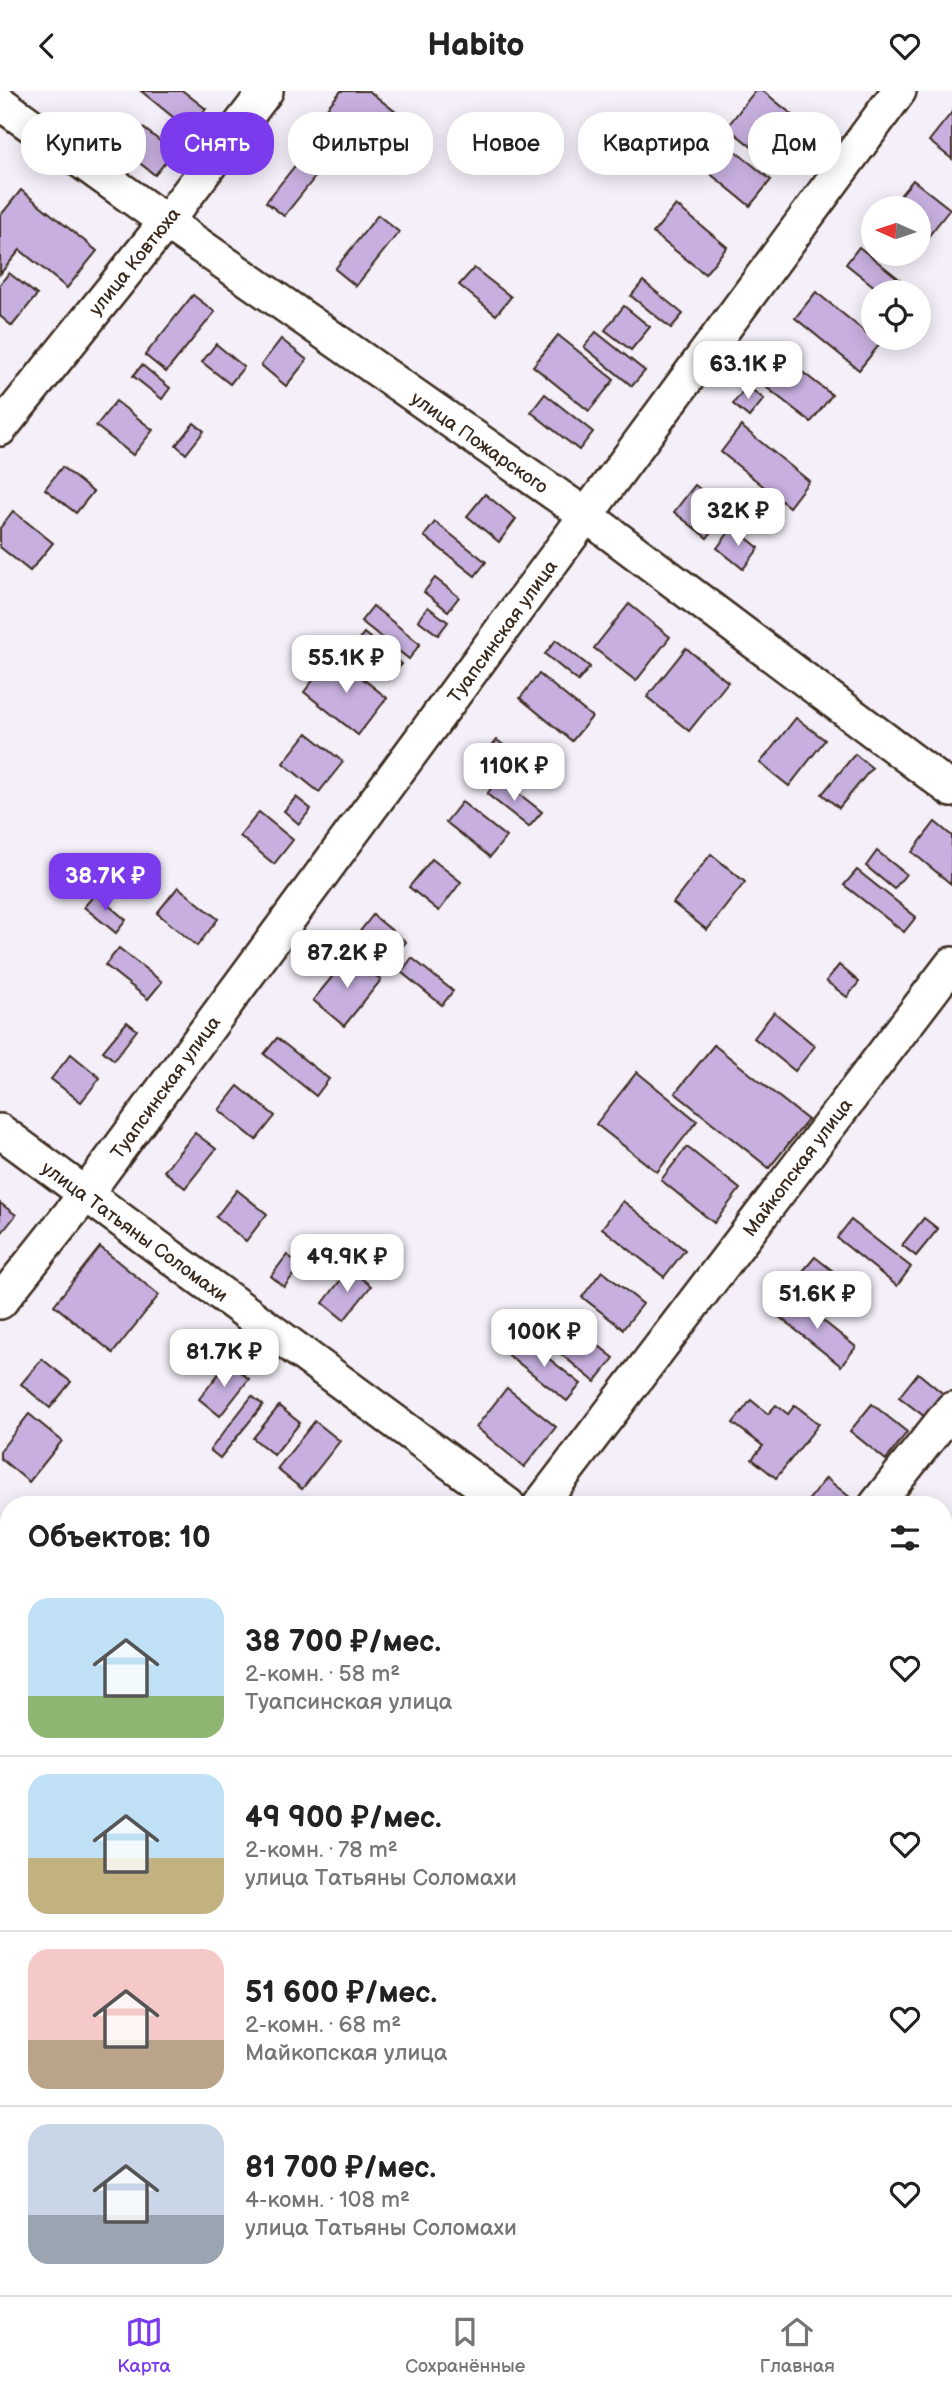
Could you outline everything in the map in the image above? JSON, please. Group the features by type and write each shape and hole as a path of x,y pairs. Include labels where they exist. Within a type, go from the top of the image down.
{"street":[{"name":"улица Ковтюха","path":"0,429 166,222 266,91"},
{"name":"Туапсинская улица","path":"0,1302 85,1195 899,91"},
{"name":"улица Пожарского","path":"0,103 587,516 952,790"},
{"name":"Майкопская улица","path":"547,1496 952,964"},
{"name":"улица Татьяны Соломахи","path":"0,1131 496,1496"},
{"path":"883,1496 952,1409"}],"building":[{"path":"141,91 183,91 206,109 204,112 167,112"},
{"path":"341,91 369,91 396,112 330,112 326,109"},
{"path":"755,91 763,91 789,112 748,112 748,144 734,133 734,118"},
{"path":"952,112 952,159 929,141"},
{"path":"146,130 160,141 160,169 155,175 146,168"},
{"path":"734,150 748,161 748,175 765,175 771,180 750,206 712,175 734,175"},
{"path":"288,174 316,176 284,216 266,202"},
{"path":"913,180 950,209 931,233 931,196 900,196"},
{"path":"21,190 97,251 67,288 20,250 0,274 0,216"},
{"path":"676,205 727,247 705,274 653,233"},
{"path":"378,215 399,232 356,286 335,269"},
{"path":"859,247 861,266 883,266 900,280 866,280 846,264"},
{"path":"474,268 511,297 496,315 459,285"},
{"path":"9,273 37,295 12,326 0,316 0,284"},
{"path":"643,281 683,314 671,328 631,296"},
{"path":"816,292 861,329 861,350 875,350 859,370 795,318"},
{"path":"193,295 215,312 166,372 145,355"},
{"path":"624,306 650,327 631,350 605,330"},
{"path":"596,332 645,371 632,386 584,347"},
{"path":"558,335 614,380 589,411 533,366"},
{"path":"281,339 307,360 286,386 261,365"},
{"path":"216,344 244,367 230,384 202,362"},
{"path":"787,360 832,395 811,422 766,387"},
{"path":"142,365 170,388 162,399 133,376"},
{"path":"747,386 764,399 749,417 733,404"},
{"path":"545,394 593,432 579,450 531,412"},
{"path":"116,401 153,430 133,455 96,426"},
{"path":"194,423 204,431 186,454 176,445"},
{"path":"741,426 809,481 789,507 721,452"},
{"path":"62,467 93,492 76,513 45,489"},
{"path":"695,485 728,511 707,538 674,512"},
{"path":"485,494 516,519 499,542 467,516"},
{"path":"13,511 53,543 30,571 0,547 0,528"},
{"path":"435,522 486,562 475,576 424,536"},
{"path":"733,527 759,548 743,569 717,548"},
{"path":"435,578 459,597 448,611 424,592"},
{"path":"629,604 670,637 636,681 594,648"},
{"path":"373,606 420,644 409,659 361,621"},
{"path":"428,607 448,622 438,635 418,620"},
{"path":"364,633 402,664 388,680 350,650"},
{"path":"556,640 590,667 578,681 545,654"},
{"path":"686,648 728,682 689,731 647,697"},
{"path":"333,655 387,698 358,735 304,692"},
{"path":"539,674 592,717 572,741 520,698"},
{"path":"796,718 825,740 789,786 760,763"},
{"path":"307,733 343,762 319,792 283,763"},
{"path":"497,740 527,764 516,778 486,754"},
{"path":"855,754 872,768 839,808 822,794"},
{"path":"499,778 542,812 529,827 487,794"},
{"path":"296,797 311,809 299,824 284,811"},
{"path":"462,802 506,837 490,857 446,822"},
{"path":"259,812 293,840 274,864 240,836"},
{"path":"935,822 952,836 951,884 912,852"},
{"path":"877,851 906,874 894,889 866,866"},
{"path":"711,854 745,882 707,930 673,903"},
{"path":"432,859 461,882 439,911 409,887"},
{"path":"857,870 916,917 904,932 844,885"},
{"path":"178,887 218,919 197,946 157,913"},
{"path":"95,894 126,920 116,933 84,907"},
{"path":"373,915 406,942 386,966 353,940"},
{"path":"119,948 162,982 148,999 105,965"},
{"path":"350,955 381,980 344,1026 313,1000"},
{"path":"412,958 453,991 442,1005 401,972"},
{"path":"839,965 859,982 847,997 826,981"},
{"path":"774,1012 815,1046 795,1071 754,1038"},
{"path":"127,1022 137,1030 114,1060 103,1051"},
{"path":"277,1038 329,1079 316,1096 264,1054"},
{"path":"714,1045 808,1120 769,1168 675,1093"},
{"path":"71,1054 100,1078 81,1102 51,1079"},
{"path":"637,1072 697,1121 657,1172 596,1124"},
{"path":"238,1086 275,1116 256,1140 219,1110"},
{"path":"195,1133 216,1149 185,1188 164,1171"},
{"path":"687,1147 740,1189 714,1223 661,1180"},
{"path":"237,1190 267,1214 246,1241 216,1217"},
{"path":"623,1201 685,1250 664,1277 602,1228"},
{"path":"0,1203 16,1215 0,1235"},
{"path":"924,1218 938,1229 916,1256 902,1245"},
{"path":"851,1220 911,1267 897,1286 837,1238"},
{"path":"100,1247 159,1295 113,1353 54,1305"},
{"path":"287,1255 301,1265 284,1287 271,1276"},
{"path":"815,1257 847,1282 835,1296 803,1271"},
{"path":"349,1269 371,1286 344,1320 323,1303"},
{"path":"602,1271 643,1304 623,1329 582,1297"},
{"path":"792,1296 856,1347 841,1366 777,1315"},
{"path":"575,1327 614,1358 595,1382 556,1350"},
{"path":"520,1336 581,1384 567,1401 506,1353"},
{"path":"42,1359 71,1382 50,1408 21,1384"},
{"path":"228,1362 249,1379 220,1416 199,1399"},
{"path":"918,1373 947,1397 929,1420 899,1397"},
{"path":"507,1388 556,1427 524,1467 476,1427"},
{"path":"252,1396 263,1405 220,1458 210,1450"},
{"path":"751,1400 768,1414 776,1405 788,1414 795,1405 819,1424 776,1478 752,1459 763,1446 733,1423"},
{"path":"872,1404 907,1432 886,1460 850,1431"},
{"path":"279,1406 300,1423 274,1455 253,1438"},
{"path":"29,1414 62,1441 29,1482 0,1458 0,1451"},
{"path":"315,1421 340,1441 302,1489 277,1469"},
{"path":"826,1478 848,1496 812,1496"}]}
